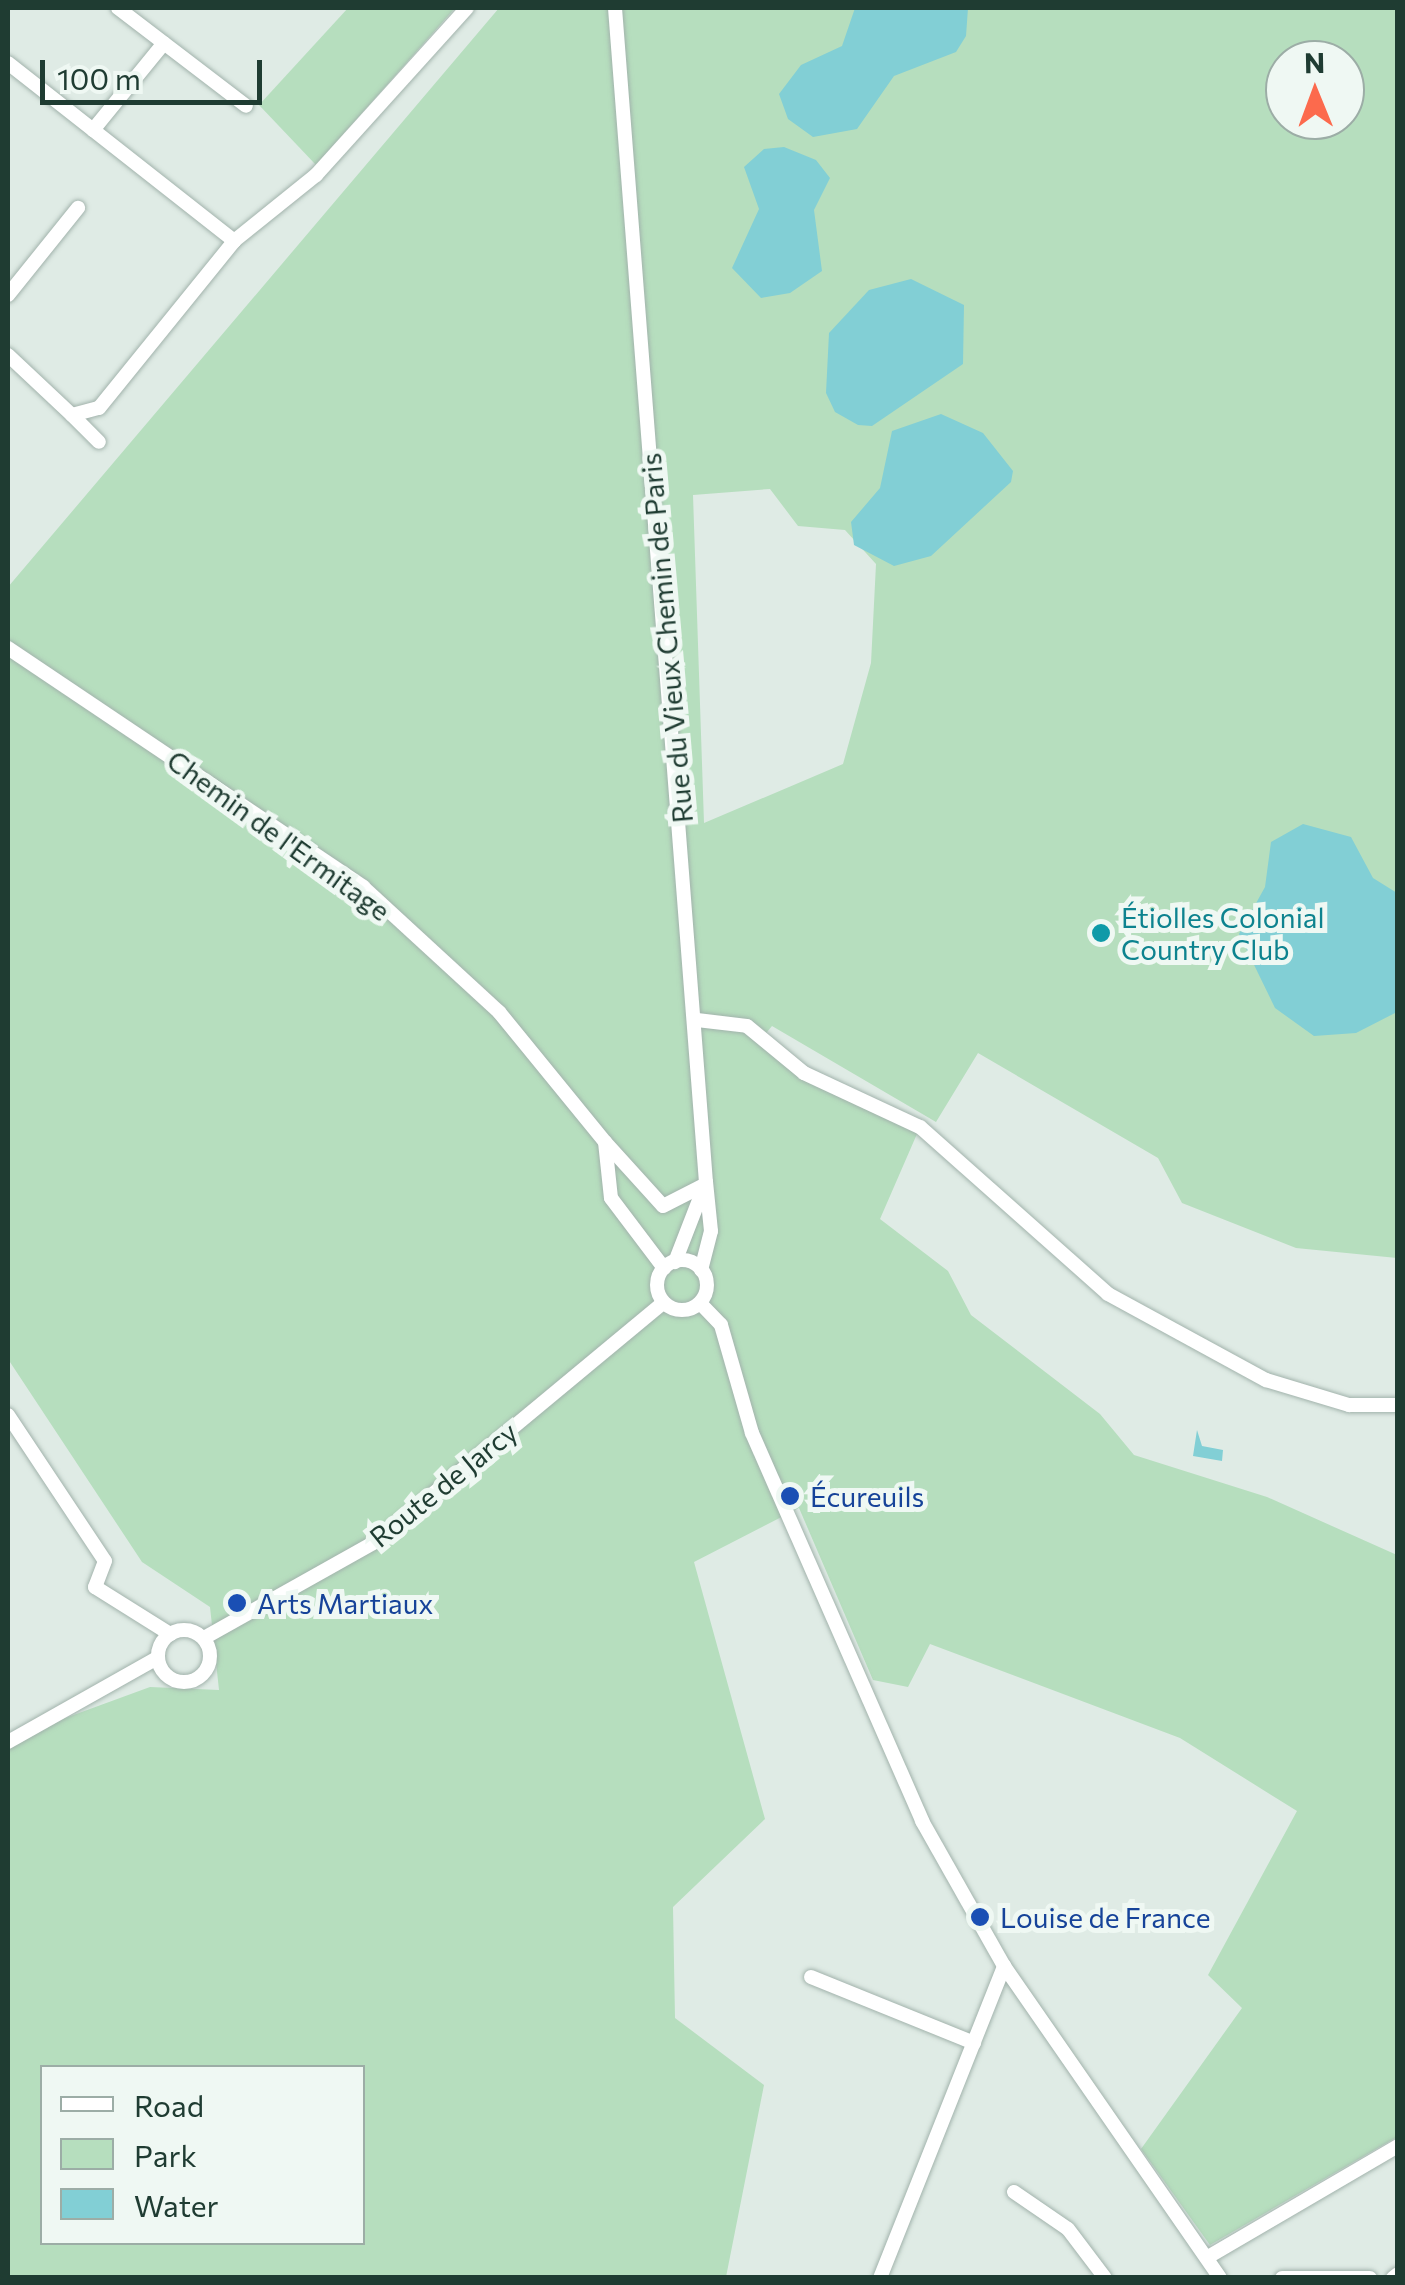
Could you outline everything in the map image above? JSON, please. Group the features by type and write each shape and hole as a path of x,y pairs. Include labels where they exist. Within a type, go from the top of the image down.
{"street":[{"path":"118,8 246,106"},
{"path":"72,416 99,408 234,240 316,175 467,8"},
{"name":"Rue du Vieux Chemin de Paris","path":"615,8 697,1020 706,1182 669,1265"},
{"path":"93,130 164,43"},
{"path":"8,63 234,240"},
{"path":"8,295 78,208"},
{"path":"8,355 99,442"},
{"name":"Chemin de l'Ermitage","path":"8,648 39,665 363,887 500,1012 605,1142 663,1206 690,1200 706,1182"},
{"path":"697,1020 747,1026 804,1073 920,1127 1108,1294 1266,1380 1349,1404 1398,1405"},
{"path":"605,1142 611,1198 669,1265 701,1270"},
{"path":"706,1182 711,1231 701,1270 700,1303 721,1325 752,1433 922,1821 1004,1966 1220,2278"},
{"path":"669,1265 663,1302 683,1311 700,1303"},
{"name":"Route de Jarcy","path":"204,1638 375,1542 663,1302"},
{"path":"8,1415 104,1561 95,1587 170,1634 204,1638 210,1661 192,1681 172,1679 158,1658"},
{"path":"8,1742 158,1658 170,1634"},
{"path":"880,2278 1004,1966"},
{"path":"811,1977 974,2043"},
{"path":"1208,2257 1398,2146"},
{"path":"1014,2192 1068,2229 1104,2278"},
{"path":"1282,2278 1370,2278"}],"green space":[{"path":"348,8 455,8 316,165 259,105"},
{"path":"499,8 1397,8 1397,1258 1296,1248 1182,1203 1158,1158 978,1053 936,1122 772,1026 762,1038 825,1081 920,1127 880,1219 948,1271 971,1315 1100,1414 1134,1455 1267,1497 1397,1555 1397,2137 1210,2245 1141,2149 1242,2008 1208,1975 1297,1811 1180,1738 930,1644 908,1687 873,1680 799,1508 694,1562 765,1819 673,1907 675,2018 764,2085 726,2277 8,2277 8,1739 150,1687 219,1690 210,1607 142,1562 8,1359 8,587","holes":["770,489 798,526 845,530 876,564 871,663 843,764 704,823 693,495"]}],"water":[{"path":"855,8 968,8 966,36 956,52 894,76 857,129 813,137 788,119 779,94 801,65 842,46"},
{"path":"784,147 816,160 830,178 814,210 822,271 790,293 761,298 732,268 759,209 744,167 764,149"},
{"path":"911,279 964,305 963,364 872,426 858,425 835,412 826,393 829,333 869,290"},
{"path":"941,414 983,433 1013,471 1011,482 931,556 894,566 854,545 851,522 880,488 892,431"},
{"path":"1303,824 1351,837 1373,878 1397,893 1397,1012 1356,1033 1314,1036 1275,1008 1239,934 1265,887 1271,842"},
{"path":"1197,1430 1202,1446 1223,1450 1222,1461 1193,1456"}],"place":[{"name":"Étiolles Colonial Country Club","path":"1101,933"},
{"name":"Écureuils","path":"790,1496"},
{"name":"Arts Martiaux","path":"237,1603"},
{"name":"Louise de France","path":"980,1917"}]}
